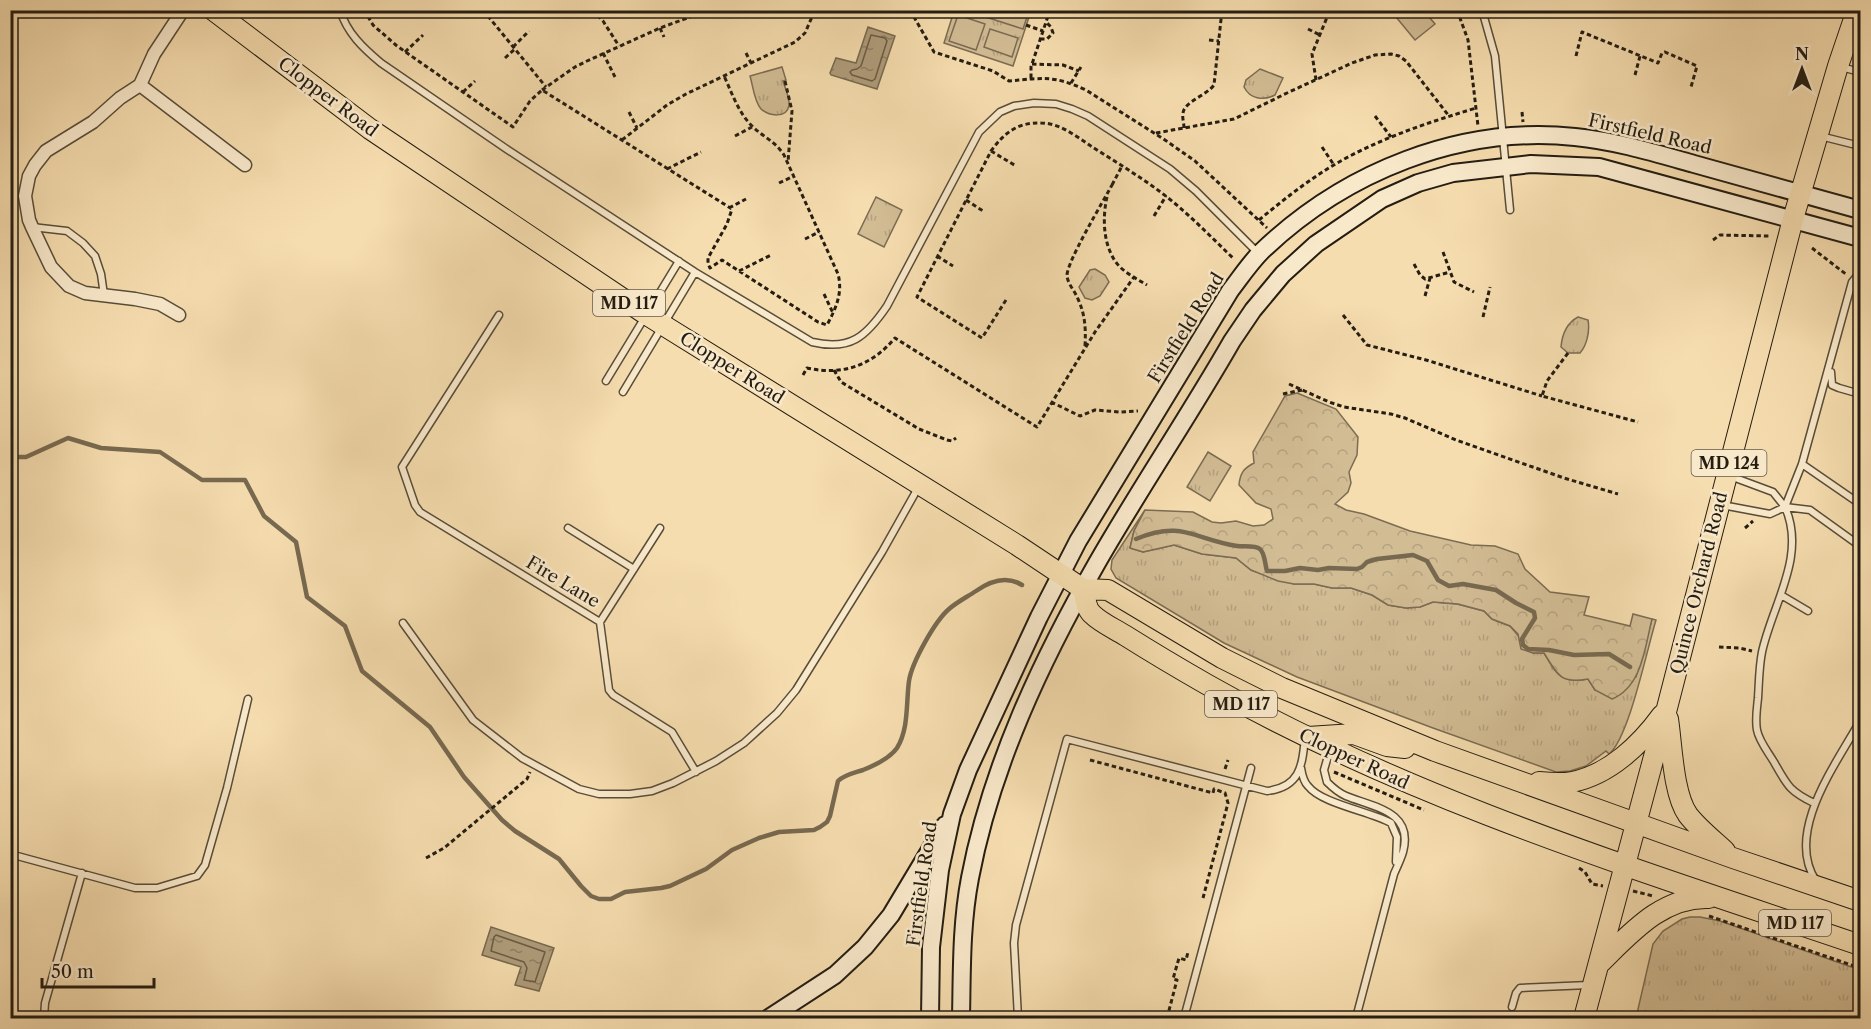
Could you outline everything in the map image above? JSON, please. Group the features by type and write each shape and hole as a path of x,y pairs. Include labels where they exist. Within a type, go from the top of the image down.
{"main road":[{"name":"Clopper Road","path":"213,10 370,129 655,320 1083,588 1108,590 1222,658 1282,688 1435,751 1636,824"},
{"name":"Quince Orchard Road","path":"1584,1018 1667,708 1792,219 1857,10"},
{"name":"Clopper Road","path":"1083,588 1090,613 1182,671 1305,737 1424,791 1624,866"},
{"path":"1517,779 1553,783 1570,782 1594,774 1614,763 1632,749 1667,708"},
{"path":"1667,708 1677,790 1682,803 1687,814 1702,831 1733,858"},
{"path":"1305,737 1353,734 1388,746 1435,751"},
{"name":"MD 117","path":"1636,824 1860,902"},
{"name":"MD 117","path":"1624,866 1860,945"},
{"path":"1599,964 1630,934 1662,909 1691,899 1713,898 1729,901"}],"street":[{"path":"179,315 160,304 135,298 85,294 69,286 51,267 28,220 25,196 29,176 46,151 93,122 120,98 140,85 154,54 183,10"},
{"path":"140,85 245,165"},
{"name":"Firstfield Road","path":"930,1018 931,947 940,870 952,814 968,770 1078,539 1230,291 1257,251 1322,202 1385,168 1428,152 1502,132 1600,140 1860,210"},
{"path":"961,1018 964,919 980,831 1001,767 1026,704 1083,588 1232,341 1253,310 1283,274 1316,244 1382,199 1418,183 1453,172 1531,164 1599,167 1860,238"},
{"path":"769,1018 835,975 865,947 891,915 952,814"}],"lane":[{"path":"340,10 351,34 381,63 508,150 695,272 812,342 839,345 853,341 871,328 887,306 980,132 1000,112 1014,106 1034,103 1056,104 1088,116 1170,169 1196,190 1257,251"},
{"path":"1482,10 1495,56 1510,210"},
{"path":"1838,66 1860,72"},
{"path":"1817,135 1860,146"},
{"path":"32,227 67,231 83,243 95,256 105,296"},
{"path":"622,392 679,261"},
{"path":"606,381 695,272"},
{"path":"1785,507 1802,464 1853,279 1860,276"},
{"name":"Fire Lane","path":"499,315 402,467 415,505 420,512 600,622 609,690 613,695 672,732 696,772"},
{"path":"1837,336 1830,381 1835,387 1860,394"},
{"path":"1802,464 1860,504"},
{"path":"1726,474 1773,492 1785,507 1791,523 1792,543 1781,595 1762,653 1756,722 1758,734 1790,788 1796,794 1814,803"},
{"path":"403,623 473,720 522,758 579,789 599,794 652,791 674,783 716,761 744,743 777,713 796,690 882,552 920,485"},
{"path":"1718,505 1770,514 1785,507 1806,509 1814,512 1860,546"},
{"path":"568,528 634,569"},
{"path":"600,622 660,528"},
{"path":"1781,595 1808,610"},
{"path":"10,854 135,888 157,888 197,876 202,871 227,788 248,699"},
{"path":"1822,888 1810,870 1806,848 1814,803 1860,721"},
{"path":"1018,1018 1014,943 1016,925 1067,739 1246,787 1274,791 1295,778 1301,768 1305,737"},
{"path":"1330,749 1324,770 1327,782 1345,795 1390,812 1399,821 1404,832 1404,843 1356,1018"},
{"path":"1184,1018 1251,768"},
{"path":"1301,768 1306,784 1313,791 1325,798 1391,823 1398,846 1394,874"},
{"path":"44,1018 45,1003 82,873"},
{"path":"1512,1006 1520,988 1593,985"}],"path":[{"path":"364,10 381,34 513,127 530,101 544,88 575,67 660,27 709,10"},
{"path":"483,10 544,88 732,209 727,224 709,255 710,268 722,260 818,322 827,325 840,294 840,280 788,164 776,144 753,127 740,110 724,76"},
{"path":"592,10 603,21 620,46"},
{"path":"691,16 692,10"},
{"path":"728,10 731,18"},
{"path":"622,140 667,105 789,46 800,38 808,27 814,10"},
{"path":"910,10 934,52 993,71 1009,81 1031,78 1054,79 1086,90 1195,161 1271,231 1257,251 1239,264 1167,196 1064,129 1047,123 1030,123 1013,129 1000,139 991,151 917,297 982,338 1006,300"},
{"path":"1031,78 1032,64 1050,10"},
{"path":"1118,17 1120,10"},
{"path":"1184,128 1183,113 1186,106 1214,85 1222,10"},
{"path":"1316,80 1312,54 1330,10"},
{"path":"1456,10 1468,40 1479,129 1502,132"},
{"path":"1040,39 1047,39 1052,35 1053,29 1046,22"},
{"path":"1026,25 1043,31"},
{"path":"660,27 664,37"},
{"path":"1308,29 1320,34"},
{"path":"505,58 529,31"},
{"path":"1576,56 1582,32 1658,63 1662,53 1665,52 1697,66 1690,87"},
{"path":"404,52 423,35"},
{"path":"1209,40 1219,40"},
{"path":"746,52 751,63"},
{"path":"603,53 615,77"},
{"path":"1154,133 1234,119 1375,55 1391,54 1406,61 1449,116"},
{"path":"1635,75 1640,56"},
{"path":"1032,64 1063,65 1080,69 1071,84"},
{"path":"462,92 475,81"},
{"path":"785,81 792,111 788,164"},
{"path":"1259,220 1300,187 1366,148 1390,137 1476,108"},
{"path":"629,112 637,128"},
{"path":"1522,112 1524,125"},
{"path":"1375,116 1390,137"},
{"path":"735,136 753,127"},
{"path":"1322,147 1334,165"},
{"path":"991,151 1016,165"},
{"path":"667,169 701,152"},
{"path":"1085,346 1083,311 1070,285 1067,272 1073,256 1122,166"},
{"path":"779,183 794,176"},
{"path":"1112,184 1104,217 1109,248 1118,264 1134,278 1147,285"},
{"path":"1154,216 1167,196"},
{"path":"729,208 746,199"},
{"path":"966,200 983,211"},
{"path":"805,239 819,231"},
{"path":"1713,240 1720,235 1769,236"},
{"path":"1812,248 1853,279"},
{"path":"1443,252 1454,282 1474,292"},
{"path":"739,272 771,255"},
{"path":"937,256 953,266"},
{"path":"1414,264 1422,278 1450,272"},
{"path":"803,375 807,368 834,370 853,368 870,361 886,349 895,338 1037,427 1095,332 1134,278"},
{"path":"1425,297 1430,278"},
{"path":"1483,317 1490,288"},
{"path":"824,294 833,313"},
{"path":"1343,315 1366,345 1426,360 1542,396 1638,422"},
{"path":"1542,396 1547,381 1568,353"},
{"path":"834,370 841,382 910,424 947,440 952,441 956,438"},
{"path":"1289,384 1344,407 1405,418 1455,440 1618,494"},
{"path":"1283,394 1302,390"},
{"path":"1051,402 1080,416 1095,410 1120,412 1145,409"},
{"path":"1745,528 1751,522 1759,520"},
{"path":"1719,647 1762,653"},
{"path":"1090,760 1213,793 1214,789 1225,793 1228,803 1203,898"},
{"path":"1225,771 1227,760"},
{"path":"426,858 444,849 527,779 534,765"},
{"path":"1642,892 1653,897 1662,909"},
{"path":"1705,915 1860,968"},
{"path":"1167,1018 1177,980 1173,979 1179,958 1186,960 1188,952"},
{"path":"1186,1011 1214,1018"}],"green space":[{"path":"954,11 1031,11 1013,66 944,43"},
{"path":"967,11 1029,11 1023,29"},
{"path":"1391,11 1424,11 1435,24 1415,40"},
{"path":"958,15 985,24 976,50 949,41"},
{"path":"990,29 1018,38 1012,57 984,47"},
{"path":"782,67 789,105 785,113 773,115 759,106 750,76"},
{"path":"1260,69 1283,78 1275,95 1257,98 1244,87 1246,80"},
{"path":"876,197 902,210 884,247 858,234"},
{"path":"1095,269 1105,275 1109,282 1100,296 1092,300 1085,298 1079,287 1090,270"},
{"path":"1578,317 1588,320 1587,338 1580,353 1568,353 1561,347 1563,338 1568,326"},
{"path":"1297,393 1336,409 1358,437 1357,455 1349,472 1351,483 1348,492 1335,504 1346,510 1364,514 1410,531 1471,545 1495,546 1518,554 1525,569 1550,592 1589,597 1584,615 1630,626 1633,614 1652,619 1641,665 1630,685 1612,699 1595,690 1588,679 1565,679 1557,672 1544,653 1533,653 1521,649 1518,634 1510,626 1492,619 1484,611 1458,604 1433,602 1420,607 1406,608 1388,605 1372,595 1351,588 1332,588 1278,581 1251,570 1236,558 1202,554 1174,545 1143,552 1130,548 1134,531 1145,510 1193,512 1212,522 1236,521 1253,526 1264,525 1273,519 1271,509 1256,503 1239,485 1243,471 1254,463 1253,452 1285,396"},
{"path":"1208,452 1231,466 1210,501 1187,487"},
{"path":"1145,510 1134,531 1130,548 1143,552 1174,545 1202,554 1236,558 1251,570 1294,584 1351,588 1372,595 1388,605 1406,608 1420,607 1433,602 1457,604 1484,611 1492,619 1510,626 1533,653 1544,653 1561,676 1572,680 1588,679 1595,690 1636,677 1652,619 1656,620 1637,692 1624,730 1609,754 1606,751 1586,766 1556,772 1297,677 1224,643 1116,578 1111,569 1112,560"},
{"path":"1690,917 1720,921 1860,970 1860,1018 1636,1018 1653,944 1663,931 1682,919"}],"water":[{"path":"868,27 895,36 877,89 830,73 836,58 856,63"},
{"path":"491,927 554,948 539,991 515,985 521,967 482,955"}],"waterway":[{"path":"10,457 26,457 68,438 101,448 160,452 202,480 245,480 264,516 296,542 307,597 345,626 362,671 430,727 464,777 502,820 559,859 581,886 591,896 599,899 611,899 625,892 670,886 706,869 732,850 759,838 779,832 814,830 827,822 838,781 881,761 890,755 901,741 911,673 925,642 943,615 981,587 992,582 1010,580 1022,585"},
{"path":"1136,539 1165,531 1177,531 1222,543 1255,547 1263,553 1267,571 1300,568 1357,569 1377,559 1413,555 1427,561 1438,580 1449,586 1463,584 1496,590 1534,612 1535,618 1522,639 1523,645 1528,649 1574,655 1609,654 1630,667"}]}
